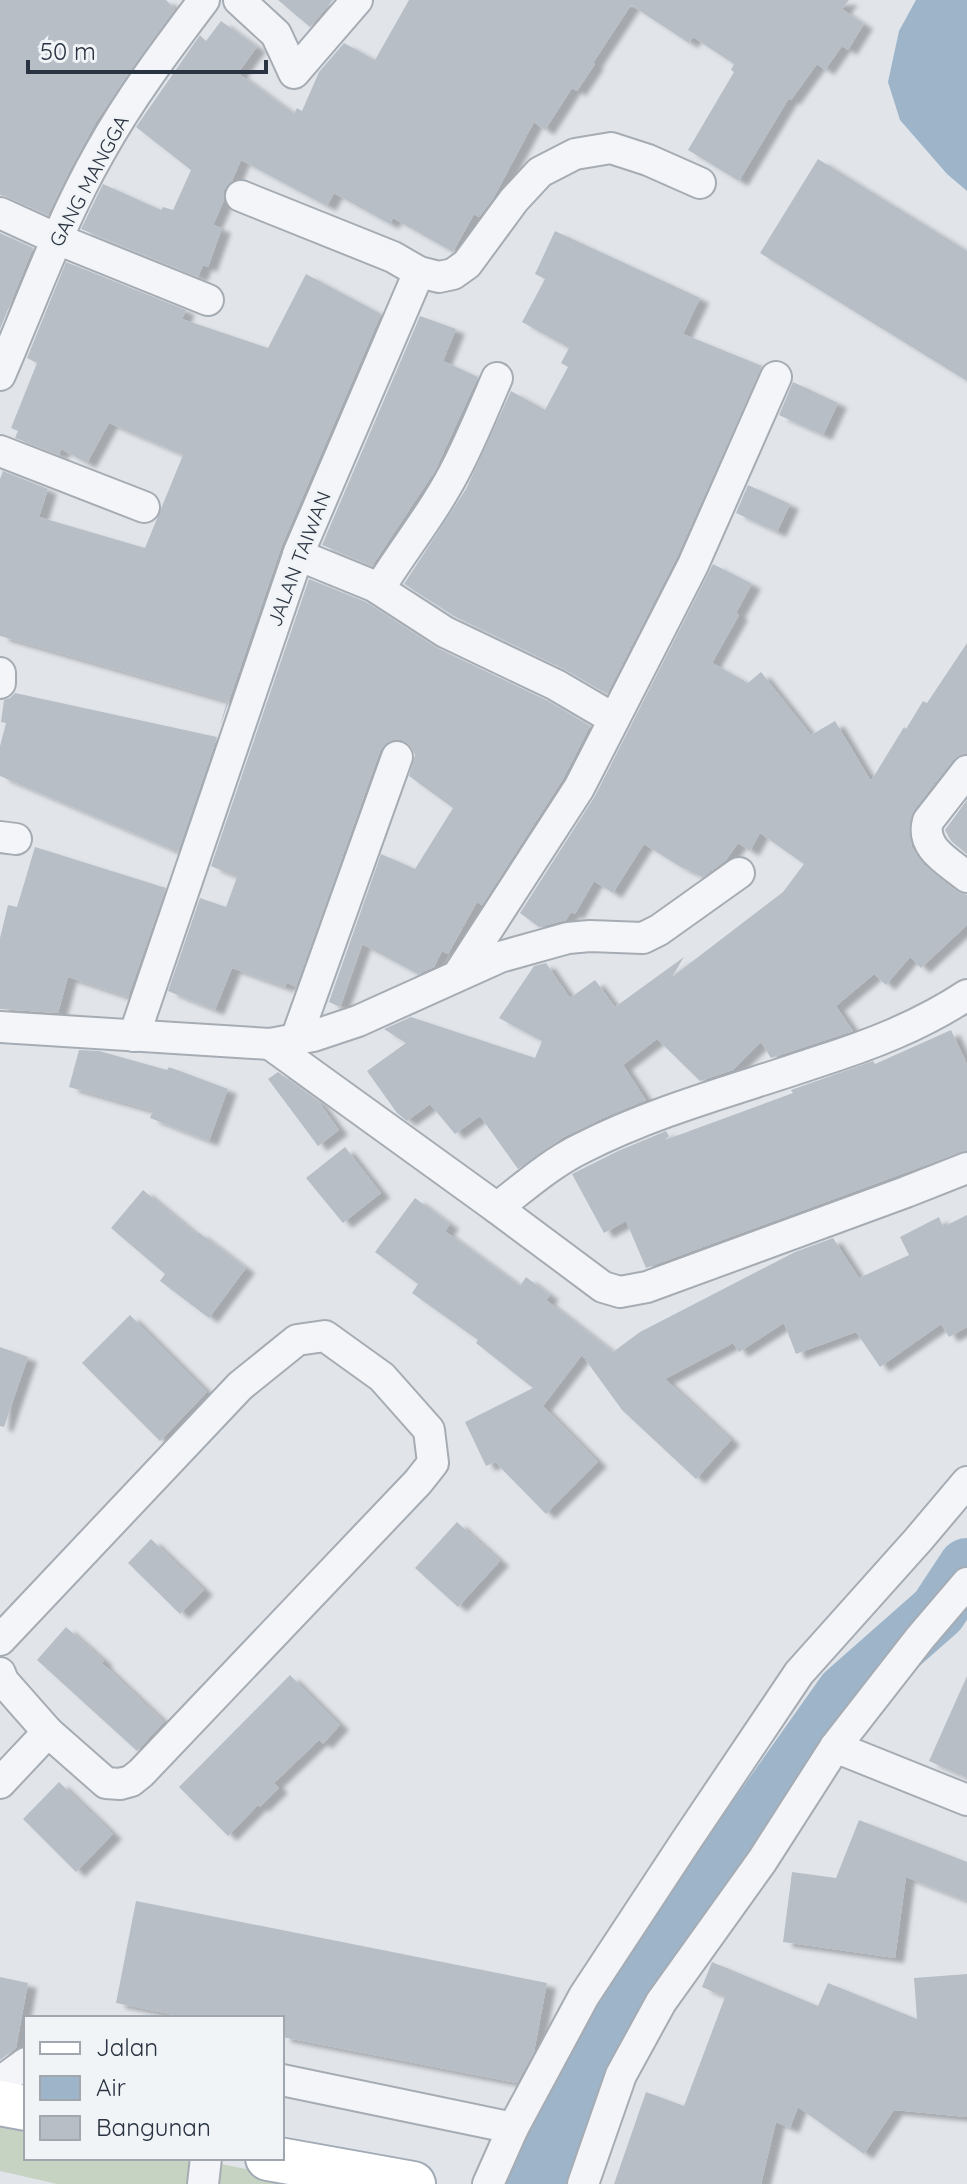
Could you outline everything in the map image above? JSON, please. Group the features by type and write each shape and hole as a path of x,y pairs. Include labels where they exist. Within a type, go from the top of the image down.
{"main road":[{"path":"0,2103 24,2108"},
{"path":"279,2160 413,2184"}],"street":[{"name":"GANG MANGGA","path":"0,375 57,239 100,152 152,68 204,0"},
{"path":"239,0 276,34 294,73 357,0"},
{"path":"241,196 393,257 419,272 439,277 453,274 467,264 514,200 540,172 575,154 611,148 700,183"},
{"path":"0,213 208,300"},
{"name":"JALAN TAIWAN","path":"134,1036 298,555 419,272"},
{"path":"458,975 579,788 693,565 776,377"},
{"path":"379,589 459,465 497,378"},
{"path":"0,451 144,507"},
{"path":"298,555 379,589 445,632 556,685 614,719"},
{"path":"0,673 0,683"},
{"path":"283,1042 397,757"},
{"path":"967,771 928,821 925,831 935,851 967,877"},
{"path":"0,1027 283,1042 358,1021 500,957 568,938 643,938 739,873"},
{"path":"497,1208 569,1155 640,1121 882,1040 938,1014 967,995"},
{"path":"283,1042 603,1287 620,1292 661,1282 967,1168"},
{"path":"0,1640 240,1386 297,1340 325,1336 382,1377 429,1430 433,1463 418,1482 131,1781 106,1783 48,1732 3,1681 0,1673"},
{"path":"488,2184 513,2128 584,1996 799,1673 967,1482"},
{"path":"583,2184 621,2075 661,2002 762,1861 835,1747 967,1583"},
{"path":"0,1783 48,1732"},
{"path":"835,1747 967,1800"},
{"path":"0,2082 24,2064"},
{"path":"284,2080 513,2128"},
{"path":"203,2184 206,2160"}],"green space":[{"path":"0,2119 24,2124 24,2160 201,2160 320,2184 57,2184 0,2171"}],"water":[{"path":"916,0 967,0 967,191 947,174 900,120 888,82 899,31"}],"building":[{"path":"0,0 166,0 175,9 96,122 48,215 0,195"},
{"path":"278,0 333,0 310,27"},
{"path":"409,0 849,0 842,9 864,24 848,50 842,46 825,70 817,64 791,100 789,98 739,181 688,150 734,72 731,70 734,64 693,37 689,43 631,5 577,91 572,88 545,130 534,122 494,197 479,217 474,214 453,252 393,218 390,224 334,193 327,206 241,160 232,181 224,190 224,200 213,225 222,228 208,267 203,265 198,277 81,229 103,184 161,210 163,207 173,210 191,170 136,127 200,35 206,41 221,21 257,47 238,73 294,114 297,108 302,111 319,72 344,43 375,60"},
{"path":"818,159 967,251 967,381 760,253"},
{"path":"555,231 700,298 683,334 762,366 677,557 607,694 564,669 454,616 404,584 466,489 511,391 545,410 568,367 561,363 569,348 522,322 545,279 535,274"},
{"path":"0,233 33,248 0,329"},
{"path":"66,262 186,310 182,319 268,348 306,274 381,314 282,545 220,727 227,701 0,636 0,479 3,471 48,489 39,517 145,548 183,455 109,423 87,463 61,449 59,455 15,438 18,431 11,428 37,363 27,358"},
{"path":"420,316 456,329 443,361 478,377 435,471 372,566 322,545"},
{"path":"793,382 838,403 823,435 779,415"},
{"path":"748,485 790,504 777,532 736,513"},
{"path":"713,564 752,584 736,613 739,615 712,663 748,683 761,672 811,735 835,721 871,781 904,727 906,729 923,701 927,703 967,643 967,753 953,760 914,810 909,828 912,847 924,865 956,891 967,895 967,925 921,968 910,957 886,985 874,974 836,1006 853,1031 771,1058 761,1042 733,1070 700,1081 657,1039 623,1065 646,1100 562,1138 518,1169 480,1116 455,1134 430,1104 407,1121 397,1113 367,1071 406,1043 384,1029 411,1017 535,1058 542,1041 499,1018 534,966 546,963 570,998 595,980 615,1007 684,957 672,977 783,892 804,864 760,833 750,851 738,843 726,860 703,877 644,844 613,893 594,881 575,914 571,912 566,920 539,927 520,913 595,796"},
{"path":"309,579 366,602 437,648 548,701 590,726 563,779 482,905 477,902 448,954 442,951 434,967 418,974 362,944 340,1007 329,1002 381,854 415,869 453,808 409,776 415,755 410,745 402,740 386,743 380,751 296,987 287,983 285,987 232,968 215,1010 168,991 200,898 226,907 237,877 211,866"},
{"path":"15,693 217,737 178,852 0,776 0,746 6,723 1,722 4,700"},
{"path":"967,800 967,854 951,841 945,830"},
{"path":"35,847 166,888 128,997 68,977 58,1013 0,1009 0,938 8,905 17,907"},
{"path":"951,1030 967,1064 967,1150 646,1268 626,1221 604,1233 572,1174 666,1131 669,1136 665,1140 793,1093 791,1090 873,1061 875,1064"},
{"path":"79,1050 99,1051 167,1070 169,1067 228,1089 209,1141 150,1118 153,1111 69,1087"},
{"path":"278,1072 318,1101 339,1130 318,1146 268,1079"},
{"path":"345,1147 381,1193 343,1223 306,1178"},
{"path":"143,1190 196,1234 198,1232 246,1268 209,1318 160,1281 165,1274 111,1228"},
{"path":"415,1198 450,1224 445,1231 520,1286 526,1277 550,1295 546,1300 613,1352 640,1332 795,1252 833,1238 859,1278 909,1255 900,1237 939,1217 943,1227 967,1215 967,1327 949,1337 941,1324 880,1367 856,1332 796,1354 784,1323 739,1352 733,1343 665,1379 731,1440 696,1479 622,1410 582,1355 543,1406 598,1462 546,1514 495,1462 486,1466 465,1422 533,1388 476,1343 478,1340 412,1293 418,1284 375,1252"},
{"path":"130,1315 207,1392 160,1441 82,1363"},
{"path":"0,1347 28,1357 4,1427 0,1426"},
{"path":"457,1522 500,1561 458,1607 415,1568"},
{"path":"151,1539 204,1590 180,1614 128,1563"},
{"path":"66,1627 164,1722 137,1751 37,1660"},
{"path":"290,1675 340,1725 323,1744 319,1740 274,1783 279,1788 228,1836 179,1787"},
{"path":"967,1676 967,1778 929,1761"},
{"path":"59,1782 113,1834 76,1872 23,1819"},
{"path":"859,1820 967,1862 967,1901 906,1877 895,1958 783,1942 792,1872 836,1878"},
{"path":"136,1901 547,1983 534,2052 517,2083 284,2037 284,2016 179,2016 116,2003"},
{"path":"712,1962 818,2006 828,1983 917,2019 914,1978 967,1974 967,2117 894,2110 864,2154 798,2107 790,2128 776,2122 761,2184 614,2184 646,2092 684,2106 725,1997 702,1987"},
{"path":"0,1977 28,1983 16,2048 0,2060"}],"waterway":[{"path":"535,2184 597,2024 680,1926 845,1693 938,1611 967,1567"}]}
